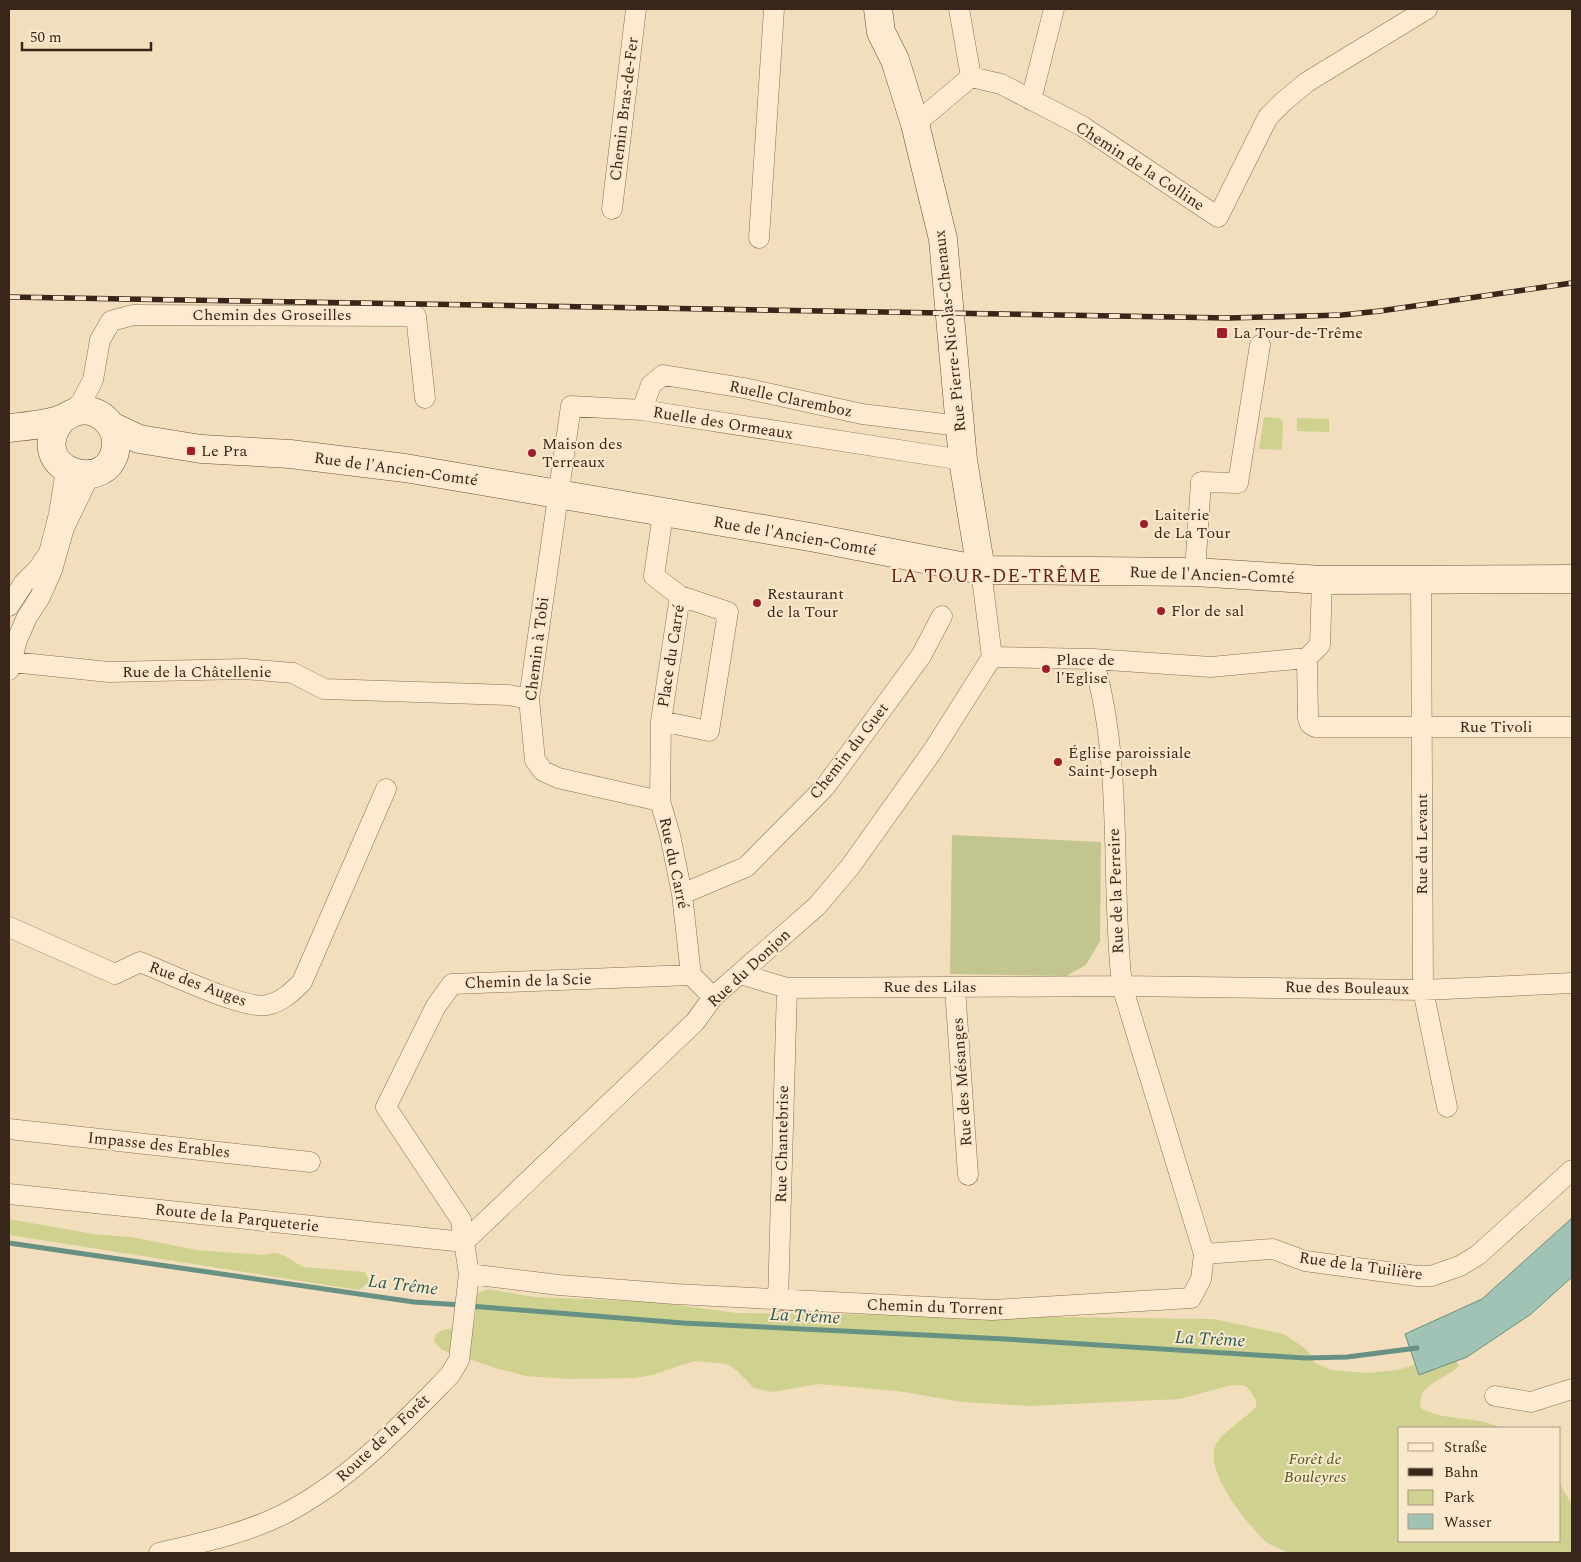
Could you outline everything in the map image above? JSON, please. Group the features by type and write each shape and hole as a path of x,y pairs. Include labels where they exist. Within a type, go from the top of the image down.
{"main road":[{"name":"Rue Pierre-Nicolas-Chenaux","path":"878,9 881,32 895,60 915,124 943,239 963,460 982,570"},
{"path":"9,428 89,411 108,422 115,436 116,446 113,456 79,466 22,443 9,442"},
{"path":"66,416 52,435 79,466"},
{"name":"Rue de l'Ancien-Comté","path":"108,422 139,439 201,449 290,454 405,468 663,514 810,537 982,570 1194,572 1322,580 1572,579"},
{"name":"Rue de l'Ancien-Comté","path":"79,466 201,449"}],"street":[{"name":"Chemin Bras-de-Fer","path":"612,209 636,9"},
{"path":"759,238 774,9"},
{"path":"915,124 971,77 959,9"},
{"path":"1031,100 1054,9"},
{"name":"Chemin de la Colline","path":"971,77 1001,84 1082,126 1218,217 1268,117 1283,102 1307,82 1427,9"},
{"name":"Chemin des Groseilles","path":"66,416 82,401 93,380 100,340 111,321 133,315 416,316 425,398"},
{"path":"1194,572 1201,482 1238,484 1260,345"},
{"name":"Ruelle Claremboz","path":"642,410 651,385 663,375 744,388 862,414 960,426"},
{"name":"Chemin des Groseilles","path":"93,380 96,397 108,422"},
{"name":"Ruelle des Ormeaux","path":"558,495 571,406 642,410 963,460"},
{"path":"9,606 24,583 38,569 49,553 59,514 79,466"},
{"path":"10,663 20,632 52,570 79,466"},
{"name":"Chemin à Tobi","path":"558,495 529,699 535,760 543,771 558,778 660,801"},
{"name":"Place du Carré","path":"661,721 680,596 654,576 663,514"},
{"path":"982,570 992,657 1093,659 1211,668 1307,658 1320,645 1322,580"},
{"name":"Rue du Levant","path":"1421,579 1423,990 1447,1107"},
{"path":"661,721 709,731 728,612 680,596"},
{"name":"Chemin du Guet","path":"682,894 746,867 825,787 921,656 942,616"},
{"name":"Rue du Donjon","path":"464,1242 695,1022 713,997 816,906 850,867 934,749 992,657"},
{"name":"Rue Tivoli","path":"1307,658 1308,718 1312,725 1324,728 1572,727"},
{"name":"Rue de la Perreire","path":"1093,659 1103,693 1111,756 1118,953 1122,986 1204,1254 1201,1279 1191,1298"},
{"name":"Rue de la Châtellenie","path":"10,663 110,672 244,669 293,673 324,689 509,695 529,699"},
{"name":"Rue du Carré","path":"661,721 660,801 670,835 682,894 691,975"},
{"name":"Rue des Auges","path":"9,927 115,974 140,962 244,1003 266,1006 287,998 302,982 386,789"},
{"name":"Rue des Lilas","path":"740,974 787,988 1122,986"},
{"path":"691,975 713,997"},
{"name":"Chemin de la Scie","path":"464,1242 461,1220 386,1107 436,1006 452,984 691,975"},
{"name":"Rue des Bouleaux","path":"1122,986 1423,990 1572,983"},
{"name":"Rue Chantebrise","path":"778,1301 787,988"},
{"name":"Rue des Mésanges","path":"955,988 968,1175"},
{"name":"Impasse des Erables","path":"9,1129 310,1162"},
{"name":"Rue de la Tuilière","path":"1204,1254 1273,1249 1305,1261 1431,1276 1460,1266 1478,1255 1572,1170"},
{"name":"Route de la Parqueterie","path":"9,1194 464,1242"},
{"path":"464,1242 468,1281"},
{"name":"Chemin du Torrent","path":"468,1281 559,1285 778,1301 992,1310 1191,1298"},
{"name":"Route de la Forêt","path":"159,1553 252,1527 280,1516 328,1488 366,1458 450,1375 459,1360 468,1281"},
{"path":"1495,1396 1531,1402 1572,1389"}],"green space":[{"path":"1264,417 1280,418 1283,423 1282,450 1259,449"},
{"path":"1297,418 1329,419 1329,432 1297,431"},
{"path":"952,835 1101,842 1100,941 1086,965 1066,976 950,974"},
{"path":"9,1219 93,1234 131,1237 197,1250 261,1255 275,1253 283,1255 303,1267 365,1272 370,1282 359,1290 9,1235"},
{"name":"Forêt de Bouleyres","path":"488,1289 534,1297 654,1302 737,1313 1214,1319 1284,1334 1307,1350 1315,1363 1331,1370 1367,1373 1398,1370 1434,1358 1454,1357 1459,1366 1427,1388 1420,1400 1421,1408 1440,1415 1481,1421 1498,1427 1398,1427 1398,1542 1561,1542 1561,1486 1572,1505 1572,1553 1290,1553 1272,1545 1255,1531 1238,1509 1221,1483 1216,1470 1214,1458 1215,1447 1218,1442 1227,1431 1256,1407 1256,1400 1249,1389 1243,1385 1228,1386 1180,1399 1029,1406 961,1402 898,1391 818,1384 771,1392 754,1388 736,1370 726,1364 694,1361 652,1375 635,1378 568,1379 526,1376 495,1368 442,1350 434,1341 436,1334 445,1330 471,1327 476,1313 475,1297 478,1293"}],"water":[{"path":"1572,1218 1572,1277 1531,1314 1467,1357 1419,1375 1405,1334 1482,1299"}],"waterway":[{"name":"La Trême","path":"9,1243 414,1302 462,1305"},
{"name":"La Trême","path":"470,1306 683,1323 1005,1339 1305,1358 1347,1357 1417,1348"}],"railway":[{"path":"9,297 1229,318 1342,315 1572,283"}],"place":[{"name":"La Tour-de-Trême","path":"1222,333"},
{"name":"Le Pra","path":"191,451"},
{"name":"Maison des Terreaux","path":"532,453"},
{"name":"Laiterie de La Tour","path":"1144,524"},
{"name":"Restaurant de la Tour","path":"757,603"},
{"name":"Flor de sal","path":"1161,611"},
{"name":"Place de l'Eglise","path":"1046,669"},
{"name":"Église paroissiale Saint-Joseph","path":"1058,762"}],"district":[{"name":"LA TOUR-DE-TRÊME","path":"996,576"}]}
